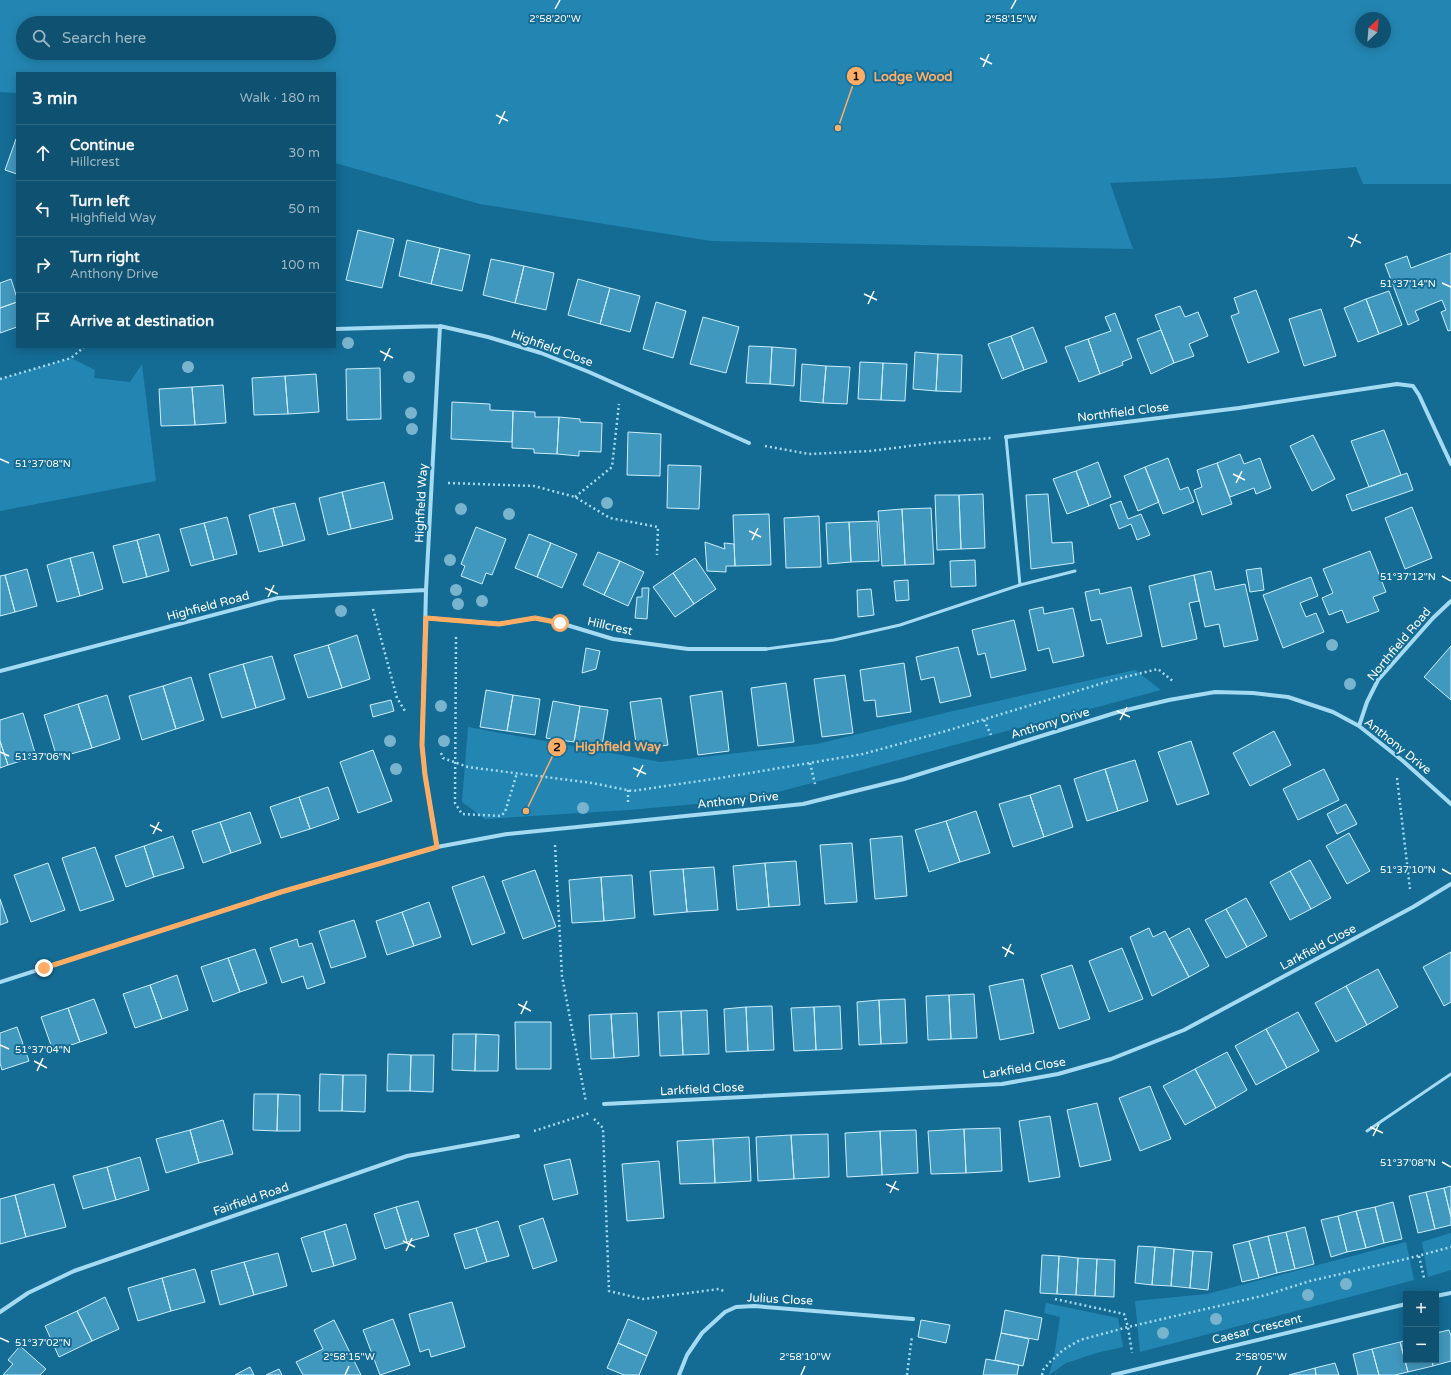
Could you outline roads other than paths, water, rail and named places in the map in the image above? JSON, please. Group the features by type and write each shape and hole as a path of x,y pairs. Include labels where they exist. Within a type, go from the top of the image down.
{"street":[{"name":"Highfield Close","path":"336,329 440,326 488,337 541,353 589,372 749,443"},
{"name":"Highfield Way","path":"437,847 425,775 422,745 426,590 440,326"},
{"name":"Northfield Close","path":"1006,437 1239,408 1397,384 1413,386 1419,395 1451,464"},
{"name":"Highfield Road","path":"0,672 278,598 426,590"},
{"name":"Northfield Road","path":"1359,726 1367,702 1378,680 1433,618 1451,601"},
{"name":"Hillcrest","path":"426,618 499,624 535,618 560,623 613,639 688,649 766,650"},
{"name":"Anthony Drive","path":"0,982 281,892 437,847 507,834 803,804 904,779 1118,712 1169,700 1215,692 1253,693 1288,697 1333,712 1359,726 1394,754 1451,804"},
{"name":"Larkfield Close","path":"604,1104 1002,1084 1058,1074 1111,1059 1184,1030 1413,907 1451,884"},
{"name":"Fairfield Road","path":"0,1312 28,1293 74,1271 407,1156 518,1136"},
{"path":"1439,1295 1451,1293"},
{"name":"Caesar Crescent","path":"1113,1375 1403,1305"},
{"name":"Julius Close","path":"679,1375 687,1355 702,1333 725,1312 736,1307 754,1306 913,1319"}],"lane":[{"path":"1006,437 1020,585"},
{"path":"766,650 834,640 900,626 1020,585 1074,572"},
{"path":"1367,1131 1451,1074"}],"place":[{"name":"Lodge Wood","path":"838,128"},
{"name":"Highfield Way","path":"526,811"}]}
